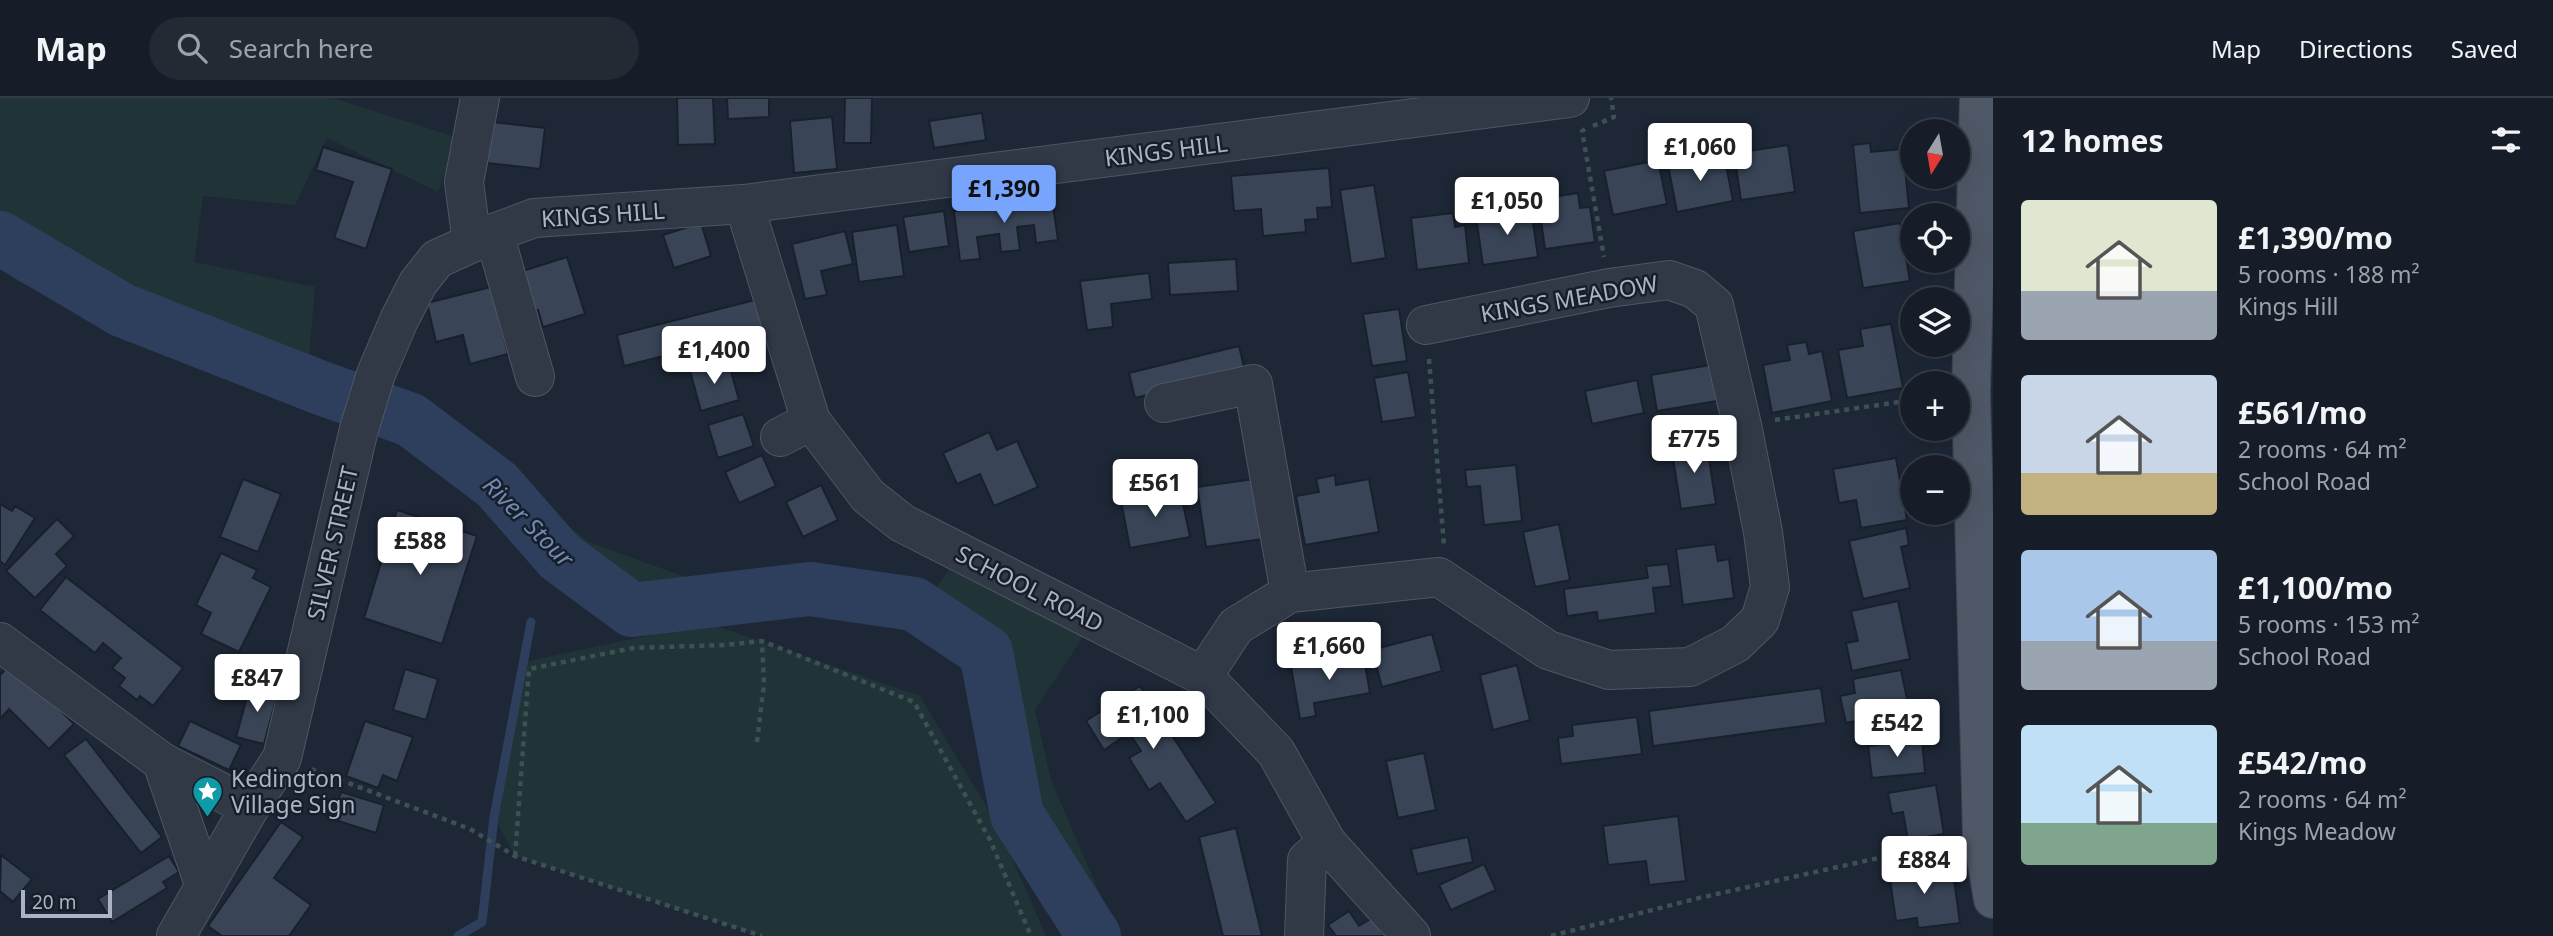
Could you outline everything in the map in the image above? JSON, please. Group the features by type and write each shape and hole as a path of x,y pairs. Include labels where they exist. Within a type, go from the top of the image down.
{"main road":[{"path":"1979,98 1971,392 1982,835 1993,899"}],"street":[{"path":"480,98 464,182 535,377"},
{"name":"KINGS HILL","path":"483,238 534,218 744,204 1570,98"},
{"name":"SCHOOL ROAD","path":"744,204 796,429 902,523 1202,676 1276,752 1328,843 1411,936"},
{"name":"SILVER STREET","path":"176,936 204,884 282,758 359,429 376,374 418,283 437,259 483,238"},
{"name":"KINGS MEADOW","path":"1426,325 1609,288 1669,280 1695,289 1714,305 1742,425 1763,532 1770,587 1760,620 1735,643 1690,667 1609,670 1548,650 1439,577"},
{"path":"1164,402 1254,384 1290,593"},
{"path":"1202,676 1236,626 1290,593 1439,577"},
{"path":"0,642 162,762 250,807"},
{"path":"162,762 204,884"},
{"path":"1304,936 1307,860 1328,843"}],"path":[{"path":"1609,288 1582,131 1614,117 1611,98"},
{"path":"1426,325 1446,559 1439,577"},
{"path":"1742,425 1900,402"},
{"path":"515,856 529,669 633,648 762,641 914,702 989,840 1031,936"},
{"path":"757,742 764,684 762,641"},
{"path":"282,758 470,829 515,856 762,936"},
{"path":"1551,936 1699,898 1982,835"}],"green space":[{"path":"0,98 332,98 459,138 438,192 327,138 295,205 203,196 194,262 315,287 309,356 361,375 348,417 320,399 118,328 17,281 0,268"},
{"path":"385,392 437,426 589,542 688,578 793,570 932,593 949,570 1083,637 1035,710 1051,780 1118,936 1083,936 1082,930 1006,817 972,673 936,635 890,615 812,603 679,623 627,621 571,599 540,552 506,513 398,437 378,427"},
{"path":"707,623 920,696 997,824 1046,936 762,936 515,856 494,817 524,662"}],"building":[{"path":"677,98 713,98 715,144 678,145"},
{"path":"727,98 769,98 769,117 728,119"},
{"path":"845,98 872,98 871,143 844,143"},
{"path":"982,113 986,140 934,148 929,121"},
{"path":"832,117 837,169 794,173 790,121"},
{"path":"492,122 545,128 540,169 487,163"},
{"path":"1870,143 1871,152 1900,149 1900,189 1907,189 1908,203 1900,203 1900,209 1860,213 1853,145"},
{"path":"1788,145 1795,192 1741,200 1734,153"},
{"path":"323,147 392,169 366,249 334,238 353,182 316,170"},
{"path":"1724,154 1733,201 1677,212 1668,165"},
{"path":"1658,160 1667,204 1613,215 1604,171"},
{"path":"1329,168 1332,207 1317,208 1318,219 1305,220 1306,232 1263,236 1261,209 1234,211 1231,176"},
{"path":"1374,185 1386,258 1351,264 1340,190"},
{"path":"1578,193 1580,208 1590,207 1595,242 1545,249 1538,199"},
{"path":"1052,198 1058,240 1036,243 1034,225 1017,227 1020,250 1001,252 999,234 977,237 980,259 960,261 954,211"},
{"path":"1531,209 1538,257 1483,265 1476,217"},
{"path":"944,211 949,246 909,252 903,217"},
{"path":"1453,213 1455,227 1465,225 1469,263 1417,270 1411,218"},
{"path":"701,223 711,256 674,268 663,235"},
{"path":"1900,223 1900,273 1909,273 1910,281 1863,288 1853,231"},
{"path":"897,225 904,276 859,282 852,232"},
{"path":"845,231 853,264 821,271 827,295 805,299 792,244"},
{"path":"567,257 585,314 543,327 538,310 519,315 507,276"},
{"path":"1236,259 1238,291 1170,295 1168,263"},
{"path":"1149,273 1152,299 1111,304 1113,327 1087,330 1080,281"},
{"path":"491,287 508,354 470,364 463,335 436,342 427,303"},
{"path":"755,300 763,331 624,366 617,335"},
{"path":"1399,309 1407,361 1372,366 1363,314"},
{"path":"1891,324 1900,372 1900,389 1847,398 1838,350 1863,346 1860,329"},
{"path":"1806,342 1809,354 1822,351 1832,401 1772,413 1763,365 1790,360 1787,345"},
{"path":"1239,346 1245,371 1135,398 1129,373"},
{"path":"728,361 739,400 701,411 690,371"},
{"path":"1716,364 1723,400 1657,411 1651,375"},
{"path":"1408,372 1416,417 1382,422 1374,378"},
{"path":"1637,380 1644,413 1592,424 1585,391"},
{"path":"743,414 754,446 718,458 708,425"},
{"path":"989,432 997,450 1017,441 1038,487 994,506 980,474 957,484 943,453"},
{"path":"1706,440 1716,504 1681,509 1671,445"},
{"path":"762,455 776,486 739,503 725,472"},
{"path":"1896,458 1900,481 1900,521 1861,528 1856,500 1839,503 1833,469"},
{"path":"1516,465 1522,521 1484,525 1480,486 1467,487 1465,470"},
{"path":"1335,475 1336,485 1369,479 1379,532 1305,545 1296,496 1319,492 1316,479"},
{"path":"243,479 281,494 258,552 220,537"},
{"path":"1254,479 1263,539 1206,547 1197,487"},
{"path":"821,485 838,520 803,537 786,502"},
{"path":"1180,490 1190,537 1130,548 1121,501"},
{"path":"0,504 12,511 15,506 35,518 5,565 0,561"},
{"path":"397,510 477,536 442,644 364,618"},
{"path":"57,519 74,536 56,554 67,566 35,598 6,571"},
{"path":"1559,524 1570,580 1535,587 1523,532"},
{"path":"1906,528 1909,545 1901,547 1910,588 1863,599 1849,541"},
{"path":"1715,544 1718,561 1729,559 1734,598 1683,605 1676,549"},
{"path":"221,553 257,570 253,578 271,587 239,652 201,634 211,613 196,605"},
{"path":"1668,564 1671,586 1653,588 1656,613 1598,621 1597,612 1567,616 1564,589 1648,578 1646,566"},
{"path":"66,577 183,668 153,706 140,696 137,700 119,686 125,678 112,668 121,658 103,643 95,653 40,610"},
{"path":"1898,601 1910,659 1852,671 1846,643 1858,641 1851,611"},
{"path":"1432,634 1442,671 1382,687 1372,650"},
{"path":"1363,653 1370,693 1314,703 1316,716 1300,719 1291,667"},
{"path":"12,663 74,724 49,749 9,709 0,719 0,675"},
{"path":"1517,665 1530,720 1493,730 1480,675"},
{"path":"405,669 438,679 426,720 393,710"},
{"path":"1901,670 1913,728 1865,738 1862,720 1846,723 1840,696 1855,693 1853,679"},
{"path":"251,683 278,691 264,744 236,737"},
{"path":"1140,686 1216,803 1186,822 1160,783 1149,790 1129,758 1141,751 1129,733 1104,750 1086,721"},
{"path":"1821,688 1826,723 1653,746 1649,711"},
{"path":"1637,717 1642,754 1561,764 1558,738 1573,736 1572,725"},
{"path":"190,721 241,745 229,770 178,746"},
{"path":"365,721 413,737 397,781 383,775 378,788 346,776"},
{"path":"86,739 162,837 141,853 64,755"},
{"path":"1922,740 1925,773 1872,778 1868,746"},
{"path":"1424,753 1436,810 1398,818 1386,761"},
{"path":"1936,785 1944,834 1908,840 1903,812 1892,814 1888,793"},
{"path":"341,792 384,805 376,833 332,819"},
{"path":"1678,816 1686,881 1649,885 1646,861 1608,865 1603,826"},
{"path":"281,822 303,837 274,878 311,905 289,936 222,936 208,926"},
{"path":"1236,828 1262,936 1223,936 1199,837"},
{"path":"1468,837 1473,862 1417,874 1411,849"},
{"path":"1,855 32,879 13,902 0,891"},
{"path":"169,856 179,872 163,882 167,888 112,922 98,899"},
{"path":"1913,858 1916,877 1953,872 1960,923 1918,928 1917,918 1896,921 1890,880 1894,880 1892,862"},
{"path":"1484,864 1496,890 1451,910 1439,885"},
{"path":"1349,911 1359,926 1372,918 1384,936 1336,936 1328,925"}],"waterway":[{"name":"River Stour","path":"0,238 122,310 321,388 411,420 497,485 560,557 632,610 810,589 914,604 986,652 1017,815 1094,936"},
{"path":"458,936 482,922 494,817 531,622"}],"place":[{"name":"Kedington Village Sign","path":"208,818"}]}
